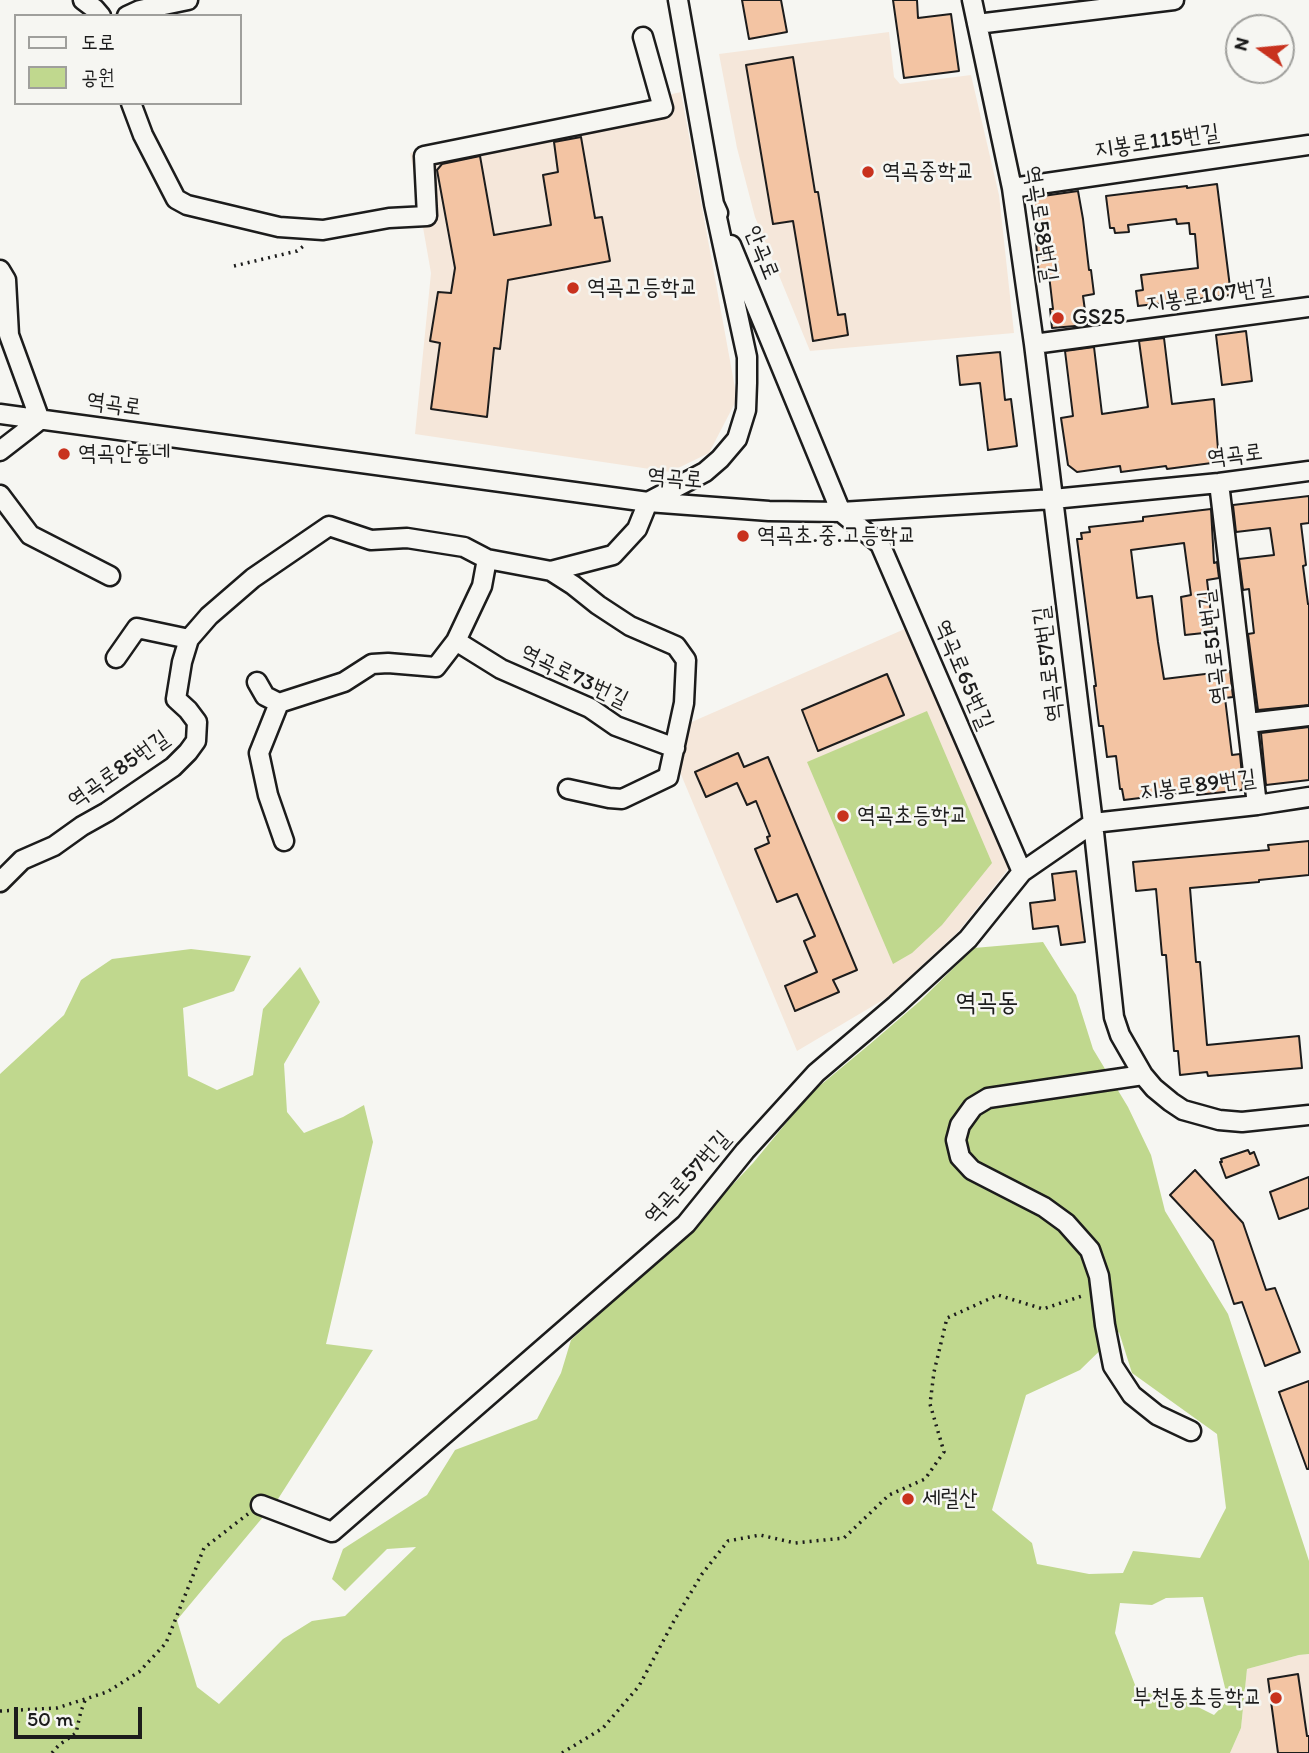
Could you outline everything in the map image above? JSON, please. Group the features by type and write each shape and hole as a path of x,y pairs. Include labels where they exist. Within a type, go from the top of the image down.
{"street":[{"path":"83,0 99,14"},
{"path":"131,14 188,0"},
{"name":"안곡로","path":"678,0 715,204 841,512"},
{"name":"역곡로58번길","path":"972,0 1012,188 1053,499"},
{"path":"977,24 1174,0"},
{"path":"643,37 663,108"},
{"path":"132,105 143,135 176,199 187,205 279,227 323,230 390,218 427,216 424,156 695,103"},
{"name":"지봉로115번길","path":"1012,188 1309,145"},
{"path":"551,571 613,555 637,529 648,502 705,472 737,439 746,410 747,357 715,204"},
{"path":"0,270 6,280 9,335 40,419 0,451"},
{"name":"지봉로107번길","path":"1034,344 1309,307"},
{"name":"역곡로","path":"0,414 648,502 769,511 841,512 1053,499 1219,483 1309,471"},
{"name":"역곡로51번길","path":"1219,483 1257,805"},
{"path":"0,495 30,535 110,576"},
{"name":"역곡로57번길","path":"1053,499 1114,1017 1119,1035 1154,1088 1183,1110 1219,1121 1242,1122 1309,1115"},
{"name":"역곡로65번길","path":"841,512 880,544 1022,872"},
{"name":"역곡로85번길","path":"0,882 22,860 54,846 107,812 173,767 188,752 196,741 197,722 176,699 189,639 209,616 253,578 329,526 371,540 407,538 464,547 487,559"},
{"path":"257,682 265,696 279,703 344,682 372,664 436,667 456,641 482,586 487,559 551,571 630,626 676,646 685,660 684,703 668,777 622,799 568,789"},
{"path":"116,658 137,628 189,639"},
{"name":"역곡로73번길","path":"456,641 501,669 590,708 616,726 675,748"},
{"path":"279,703 259,753 268,795 284,841"},
{"path":"1248,723 1309,716"},
{"name":"지봉로89번길","path":"1093,823 1309,797"},
{"name":"역곡로57번길","path":"261,1505 332,1532 686,1224 745,1151 816,1073 897,1005 968,939 1022,872 1093,823"},
{"path":"1143,1075 988,1098 972,1107 960,1125 956,1140 961,1157 971,1170 1044,1207 1066,1223 1090,1250 1099,1276 1113,1366 1132,1395 1157,1415 1191,1431"}],"path":[{"path":"234,266 297,251 323,230"},
{"path":"562,1753 603,1728 639,1686 681,1608 702,1574 728,1541 760,1535 795,1543 844,1538 889,1495 925,1479 944,1452 930,1404 934,1372 947,1318 998,1295 1043,1308 1100,1290"},
{"path":"0,1711 57,1708 107,1692 139,1672 166,1643 204,1548 261,1505"},
{"path":"52,1753 76,1733 86,1699"}],"shaded area":[{"name":"역곡중학교","path":"889,32 894,77 900,84 971,75 999,195 1014,333 810,351 755,217 737,148 719,54"},
{"name":"역곡고등학교","path":"681,92 737,399 709,453 670,472 415,434 431,273 410,153"},
{"name":"역곡초등학교","path":"907,628 1009,868 958,932 888,997 797,1051 677,765 687,724"},
{"name":"부천동초등학교","path":"1309,1654 1309,1753 1230,1753 1241,1728 1247,1669"}],"green space":[{"path":"927,711 992,863 942,925 912,953 893,964 807,762"},
{"path":"1043,942 1076,995 1093,1049 1128,1107 1151,1155 1165,1211 1228,1314 1309,1561 1309,1654 1247,1669 1241,1728 1230,1753 0,1753 0,1074 64,1015 81,980 112,959 191,949 251,956 234,991 183,1008 188,1076 217,1090 253,1075 263,1009 300,967 320,1002 284,1064 287,1112 304,1133 364,1105 373,1142 326,1344 373,1350 278,1499 177,1620 197,1687 219,1704 283,1639 312,1621 345,1616 416,1547 387,1549 345,1591 332,1579 343,1549 427,1495 455,1450 537,1419 561,1373 571,1340 670,1250 707,1212 753,1163 811,1093 920,1001 974,948","holes":["1119,1332 1132,1373 1217,1434 1226,1508 1200,1558 1133,1551 1123,1573 1089,1574 1037,1564 1032,1543 992,1510 1026,1395 1080,1370","1203,1597 1228,1700 1214,1715 1190,1703 1137,1690 1115,1633 1120,1603 1152,1605 1166,1598"]}],"building":[{"path":"742,0 781,0 787,32 749,39"},
{"path":"893,0 917,0 918,18 951,14 959,71 904,78"},
{"path":"793,57 838,315 845,314 848,335 813,341 793,221 773,224 746,65"},
{"path":"581,137 595,218 602,217 610,261 508,280 500,349 494,348 487,417 431,409 440,343 430,341 438,292 451,293 455,268 437,170 442,164 480,156 494,235 551,225 543,175 558,172 554,142"},
{"path":"1217,184 1231,295 1138,306 1136,291 1143,290 1141,275 1198,268 1195,234 1190,234 1189,223 1177,224 1176,219 1128,225 1129,232 1115,233 1114,228 1110,228 1106,196"},
{"path":"1078,191 1094,294 1083,296 1087,325 1052,328 1049,275 1039,277 1034,219 1029,198"},
{"path":"1246,331 1252,381 1222,385 1216,335"},
{"path":"1164,338 1172,404 1214,399 1219,462 1167,469 1166,466 1121,472 1120,466 1077,472 1068,465 1061,418 1073,416 1065,351 1094,347 1102,414 1148,407 1139,341"},
{"path":"1000,352 1005,400 1011,399 1017,446 988,450 980,383 960,385 957,356"},
{"path":"1309,496 1309,523 1301,524 1306,565 1303,566 1309,604 1309,705 1258,710 1248,634 1254,633 1249,589 1243,590 1239,559 1274,555 1270,528 1236,532 1233,505"},
{"path":"1211,509 1214,563 1217,562 1219,578 1207,580 1213,632 1185,635 1181,597 1191,595 1184,543 1131,550 1137,598 1152,596 1164,679 1230,671 1233,697 1225,698 1232,755 1240,754 1243,787 1242,790 1197,795 1196,791 1124,800 1116,756 1107,757 1103,726 1099,726 1077,539 1082,539 1081,533 1090,532 1089,527"},
{"path":"887,674 904,715 818,751 802,710"},
{"path":"1309,727 1309,780 1266,785 1261,733"},
{"path":"738,753 744,767 768,757 857,970 833,980 839,992 795,1011 785,986 817,972 804,941 815,936 797,894 777,902 755,849 769,843 767,837 770,836 756,801 747,805 737,783 706,797 695,772"},
{"path":"1309,841 1309,875 1190,888 1207,1045 1299,1036 1302,1068 1208,1076 1207,1072 1180,1075 1178,1051 1174,1051 1166,955 1162,955 1156,889 1136,891 1133,862 1269,850 1268,845"},
{"path":"1076,871 1085,942 1061,945 1058,926 1033,929 1030,903 1055,900 1052,874"},
{"path":"1248,1150 1250,1154 1254,1152 1259,1165 1226,1178 1221,1159"},
{"path":"1195,1170 1243,1223 1266,1290 1275,1288 1300,1352 1265,1366 1242,1302 1234,1304 1213,1241 1170,1195"},
{"path":"1309,1177 1309,1208 1279,1219 1270,1192"},
{"path":"1309,1381 1309,1469 1307,1469 1279,1392"},
{"path":"1298,1674 1309,1736 1309,1753 1278,1753 1268,1679"}],"place":[{"name":"역곡중학교","path":"868,172"},
{"name":"역곡고등학교","path":"573,288"},
{"name":"GS25","path":"1058,318"},
{"name":"역곡안동네","path":"64,454"},
{"name":"역곡초.중.고등학교","path":"743,536"},
{"name":"역곡초등학교","path":"843,816"},
{"name":"세럴산","path":"908,1499"},
{"name":"부천동초등학교","path":"1276,1698"}],"district":[{"name":"역곡동","path":"987,1003"}]}
